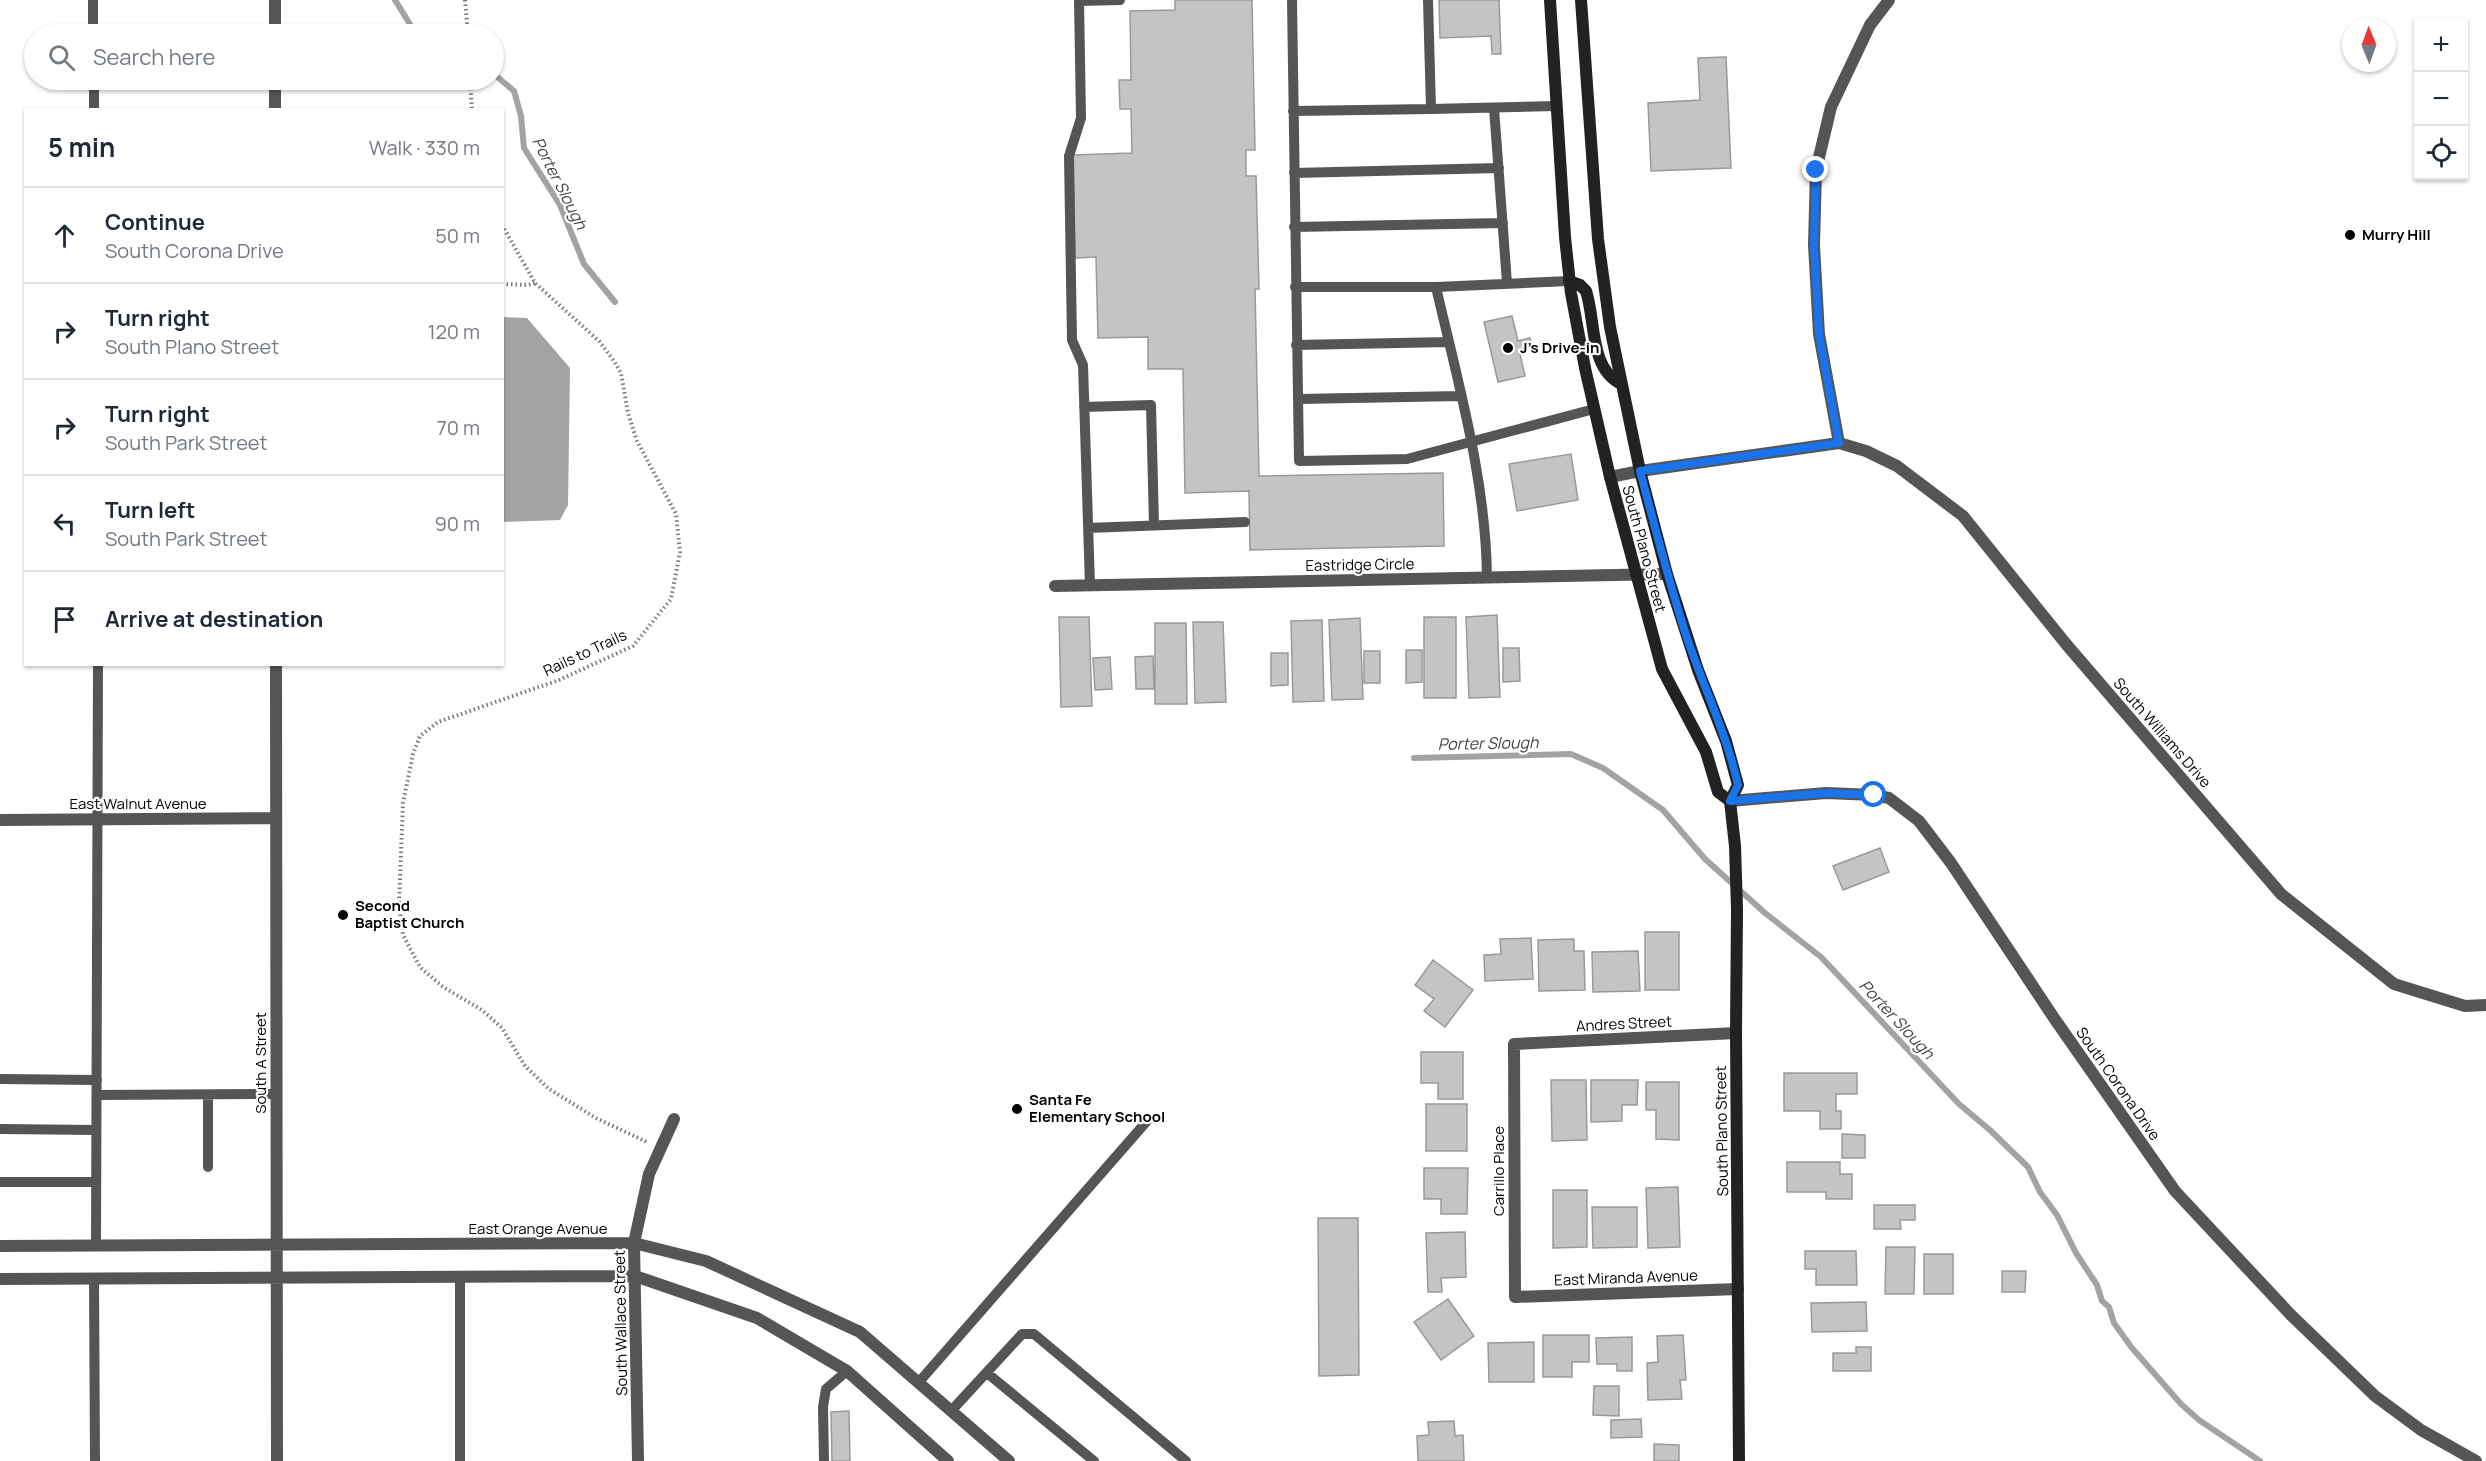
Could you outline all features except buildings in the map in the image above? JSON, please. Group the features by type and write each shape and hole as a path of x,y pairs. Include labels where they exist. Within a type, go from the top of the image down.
{"main road":[{"name":"South Plano Street","path":"1551,0 1569,281 1576,330 1610,477 1662,669 1701,742 1718,792 1730,801"},
{"name":"South Plano Street","path":"1581,0 1598,239 1610,327 1621,384 1640,471 1667,574 1694,659 1732,758 1738,785 1730,801 1736,861 1737,909 1739,1461"},
{"path":"1569,281 1580,285 1586,291 1604,369 1613,380 1621,384"}],"street":[{"path":"275,0 275,24"},
{"path":"1610,477 1839,443 1819,334 1814,245 1816,170 1831,107 1870,25 1889,0"},
{"path":"275,90 276,108"},
{"name":"South Williams Drive","path":"1839,443 1866,451 1897,466 1963,516 2066,644 2281,894 2394,984 2464,1006 2486,1005"},
{"name":"Eastridge Circle","path":"1054,586 1667,574"},
{"name":"South A Street","path":"276,666 277,1461"},
{"name":"South Corona Drive","path":"1730,801 1826,793 1874,795 1889,798 1919,821 1952,862 2054,1018 2175,1191 2282,1306 2375,1396 2421,1430 2476,1461"},
{"name":"East Walnut Avenue","path":"0,820 276,819"},
{"name":"Andres Street","path":"1514,1044 1736,1033"},
{"name":"Carrillo Place","path":"1514,1044 1515,1297"},
{"name":"South Wallace Street","path":"638,1461 634,1243 648,1174 674,1119"},
{"name":"East Orange Avenue","path":"0,1246 634,1243 706,1261 860,1332 1009,1461"},
{"path":"0,1279 635,1276 757,1318 848,1371 948,1461"},
{"name":"East Miranda Avenue","path":"1515,1297 1738,1289"}],"lane":[{"path":"93,0 93,24"},
{"path":"1090,586 1083,365 1072,340 1069,156 1081,118 1078,0 1120,0"},
{"path":"1292,0 1299,461 1407,459 1594,409"},
{"path":"1428,0 1431,109"},
{"path":"94,90 94,108"},
{"path":"1293,111 1557,106"},
{"path":"1494,108 1507,283"},
{"path":"1294,173 1498,168"},
{"path":"1294,227 1503,223"},
{"path":"1295,287 1436,287 1569,281"},
{"path":"1436,287 1472,442 1487,535 1487,578"},
{"path":"1296,345 1449,342"},
{"path":"1298,399 1461,396"},
{"path":"1084,407 1151,405 1154,525"},
{"path":"1088,528 1245,522"},
{"path":"96,1245 98,666"},
{"path":"0,1079 97,1080"},
{"path":"97,1095 276,1094"},
{"path":"208,1095 208,1167"},
{"path":"919,1382 1147,1121"},
{"path":"0,1129 96,1130"},
{"path":"0,1182 96,1182"},
{"path":"460,1276 460,1461"},
{"path":"94,1278 95,1461"},
{"path":"952,1410 1022,1334 1034,1334 1186,1461"},
{"path":"824,1461 823,1407 826,1389 848,1371"},
{"path":"987,1372 1094,1461"}],"path":[{"path":"465,0 467,24"},
{"path":"471,90 472,108"},
{"name":"Rails to Trails","path":"504,228 536,283 599,341 621,373 628,413 637,441 676,514 680,552 671,599 633,646 559,680 438,722 420,736 413,754 403,803 399,905 403,935 420,967 443,987 482,1010 502,1028 525,1066 549,1089 596,1118 634,1135"},
{"path":"504,284 536,283"}],"shaded area":[{"path":"504,317 527,318 570,368 568,505 560,520 504,522"}],"waterway":[{"name":"Porter Slough","path":"395,0 410,24"},
{"name":"Porter Slough","path":"504,82 514,91 521,116 524,148 560,205 584,264 615,302"},
{"name":"Porter Slough","path":"1414,758 1571,754 1603,768 1663,810 1705,859 1765,913 1821,957 1959,1104 2028,1167 2040,1192 2057,1215 2076,1253 2097,1285 2102,1301 2109,1307 2114,1323 2132,1348 2181,1404 2199,1420 2260,1461"}],"place":[{"name":"Murry Hill","path":"2350,235"},
{"name":"J's Drive-in","path":"1508,348"},
{"name":"Second Baptist Church","path":"343,915"},
{"name":"Santa Fe Elementary School","path":"1017,1109"}],"route":[{"path":"1816,170 1814,245 1819,334 1839,443 1640,471 1667,574 1687,638 1732,758 1738,785 1730,801 1826,793 1874,795"}]}
